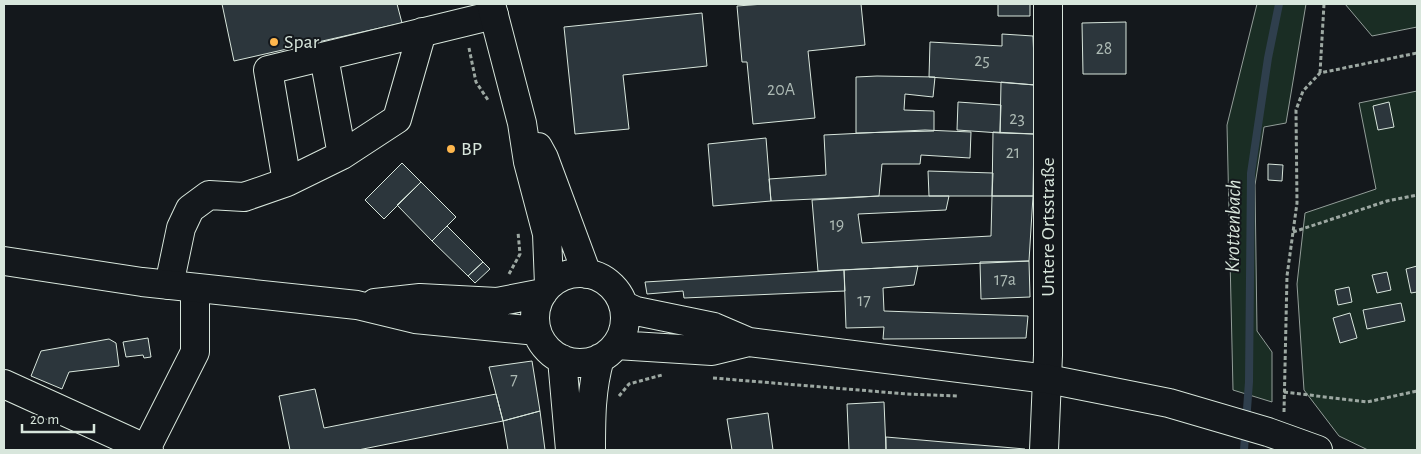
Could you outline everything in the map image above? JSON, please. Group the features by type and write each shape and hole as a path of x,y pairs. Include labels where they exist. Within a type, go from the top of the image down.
{"main road":[{"name":"Untere Ortsstraße","path":"1044,450 1048,379 1048,4"},
{"path":"288,182 268,70 463,23 493,10 522,123 528,162 547,234 546,289 536,312 537,331 546,348 562,359 577,363 593,361 608,351 712,350 749,342"},
{"path":"169,285 181,228 190,208 209,195 244,197 288,182 342,155 397,118 422,32"},
{"path":"324,56 342,155"},
{"path":"522,123 544,158 587,274"},
{"path":"4,261 169,285 357,304 415,319 537,331"},
{"path":"357,304 420,298 497,302 546,289 556,280 571,274 587,274 603,279 610,284 620,297 625,316 621,336 608,351 596,372 591,400 591,450"},
{"path":"4,384 147,450 195,352 195,288"},
{"path":"623,305 636,311 714,327 749,342 1048,379 1169,403 1276,435 1318,450"},
{"path":"562,359 570,450"}],"path":[{"path":"1320,73 1324,4"},
{"path":"463,23 476,82 488,100 490,108"},
{"path":"1276,435 1284,392 1287,276 1297,204 1296,110 1303,91 1320,73 1417,53"},
{"path":"1293,232 1387,201 1417,195"},
{"path":"591,400 615,401 629,384 664,374"},
{"path":"711,378 907,394 966,396"},
{"path":"1284,392 1367,402 1417,391"}],"green space":[{"path":"1257,4 1306,4 1286,123 1264,127 1255,185 1257,331 1272,352 1272,402 1233,390 1227,125"},
{"path":"1345,4 1417,4 1417,27 1372,36"},
{"path":"1417,91 1417,450 1368,450 1339,436 1304,390 1297,284 1305,213 1376,189 1359,103"}],"building":[{"name":"Spar","path":"222,4 397,4 402,23 234,61"},
{"path":"764,4 861,4 865,45 808,51 815,118 753,124 747,62 742,62 737,6"},
{"path":"998,4 1030,4 1030,16 998,16"},
{"path":"702,13 707,66 623,75 629,129 575,134 564,27"},
{"path":"1126,22 1126,74 1083,74 1082,23"},
{"path":"1002,34 1033,36 1035,85 929,77 930,42 1002,46"},
{"path":"856,77 935,77 933,97 905,94 904,110 934,111 934,131 856,133"},
{"path":"1001,82 1035,85 1034,134 1000,133"},
{"path":"958,102 1001,105 1000,133 957,130"},
{"path":"1389,102 1394,127 1378,130 1373,106"},
{"path":"925,130 971,132 970,158 921,155 920,164 882,164 879,196 771,201 769,179 826,175 824,135"},
{"path":"993,132 1034,134 1033,196 992,196"},
{"path":"766,138 771,201 713,206 708,144"},
{"path":"402,163 421,182 384,219 365,200"},
{"path":"1268,164 1283,165 1282,181 1268,180"},
{"path":"928,171 993,173 992,196 929,196"},
{"path":"421,182 456,217 432,241 397,205"},
{"path":"879,196 949,196 946,210 858,214 862,243 991,236 992,196 1033,196 1029,261 818,271 812,200"},
{"path":"447,226 483,262 468,276 432,241"},
{"path":"1029,261 1030,297 981,299 980,262"},
{"path":"483,262 490,269 475,283 468,276"},
{"path":"918,266 914,285 883,288 884,311 1028,316 1026,338 883,339 884,327 846,328 844,270"},
{"path":"1417,266 1417,292 1411,293 1406,269"},
{"path":"844,270 845,291 684,298 683,291 647,294 645,282"},
{"path":"1387,272 1391,290 1377,293 1372,275"},
{"path":"1349,287 1352,302 1338,305 1335,290"},
{"path":"1401,303 1405,321 1367,329 1363,310"},
{"path":"1350,313 1357,338 1340,343 1333,318"},
{"path":"148,338 151,357 144,358 143,355 126,357 123,342"},
{"path":"109,339 116,343 119,366 69,372 62,389 31,376 41,351"},
{"path":"532,361 540,411 503,421 489,367"},
{"path":"315,389 324,428 496,394 503,421 358,450 290,450 279,396"},
{"path":"884,402 886,450 849,450 847,404"},
{"path":"540,411 545,450 508,450 503,421"},
{"path":"768,413 773,450 732,450 727,419"},
{"path":"886,437 1025,449 1025,450 886,450"}],"waterway":[{"name":"Krottenbach","path":"1244,450 1249,382 1251,173 1268,58 1279,4"}],"place":[{"name":"Spar","path":"274,42"},
{"name":"BP","path":"451,149"}]}
